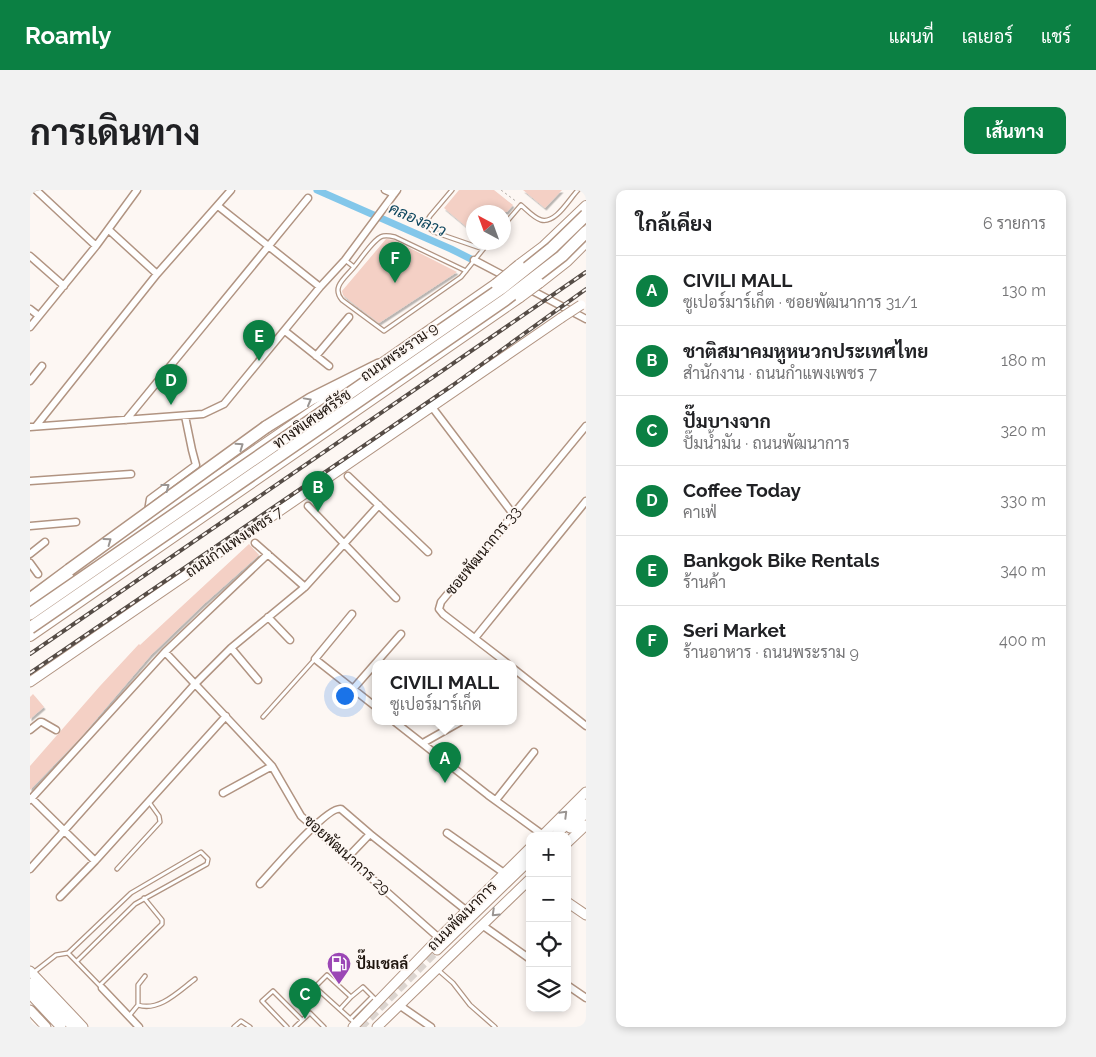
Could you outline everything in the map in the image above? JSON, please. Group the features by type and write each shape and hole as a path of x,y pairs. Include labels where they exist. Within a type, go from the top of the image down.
{"highway":[{"name":"ทางพิเศษศรีรัช","path":"30,614 502,288 552,248 586,215"},
{"name":"ทางพิเศษศรีรัช","path":"30,628 505,300 562,256 586,232"},
{"path":"30,599 166,498 266,427 311,399 379,366"}],"main road":[{"name":"ถนนพระราม 9","path":"30,605 496,284 544,247 586,206"},
{"name":"ถนนพระราม 9","path":"30,636 520,297 567,261 586,242"},
{"name":"ถนนกำแพงเพชร 7","path":"30,682 583,303"},
{"path":"546,832 586,792"},
{"path":"559,832 586,804"},
{"path":"567,832 586,813"},
{"path":"571,839 586,825"},
{"name":"ถนนพัฒนาการ","path":"378,1027 437,968 439,949 467,911 526,852"},
{"name":"ถนนพัฒนาการ","path":"439,949 526,864"},
{"name":"ถนนพัฒนาการ","path":"353,1023 375,1000 439,949 526,872"},
{"name":"ถนนพัฒนาการ","path":"439,949 482,925 526,883"},
{"path":"571,905 586,915"},
{"path":"31,976 73,1027"},
{"path":"31,976 84,1027"},
{"path":"30,994 61,1027"},
{"path":"30,1011 46,1027"}],"street":[{"path":"36,190 96,246"},
{"path":"30,328 109,230 135,193 127,190"},
{"path":"33,426 157,274 231,190"},
{"path":"33,426 203,414 224,404 382,212 395,192 385,190"},
{"path":"126,420 308,198"},
{"path":"218,206 320,286"},
{"path":"109,230 157,274"},
{"path":"30,256 64,286"},
{"path":"476,257 586,319"},
{"path":"30,310 39,316"},
{"path":"316,356 349,316"},
{"path":"285,331 329,366"},
{"path":"30,381 42,366"},
{"path":"432,407 513,514"},
{"path":"144,527 150,499 196,465 185,416"},
{"name":"ซอยพัฒนาการ 33","path":"503,660 443,614 439,609 441,602 586,426"},
{"path":"30,482 131,474"},
{"path":"348,476 428,552"},
{"path":"475,638 586,501"},
{"path":"30,869 195,684 232,648 305,587 379,505"},
{"path":"308,506 396,598"},
{"path":"30,526 76,522"},
{"path":"30,554 44,542"},
{"path":"255,543 305,587"},
{"path":"95,861 30,799 165,652 268,554"},
{"path":"30,563 38,574"},
{"path":"352,614 315,659 372,704"},
{"path":"268,617 290,640"},
{"path":"378,660 401,634"},
{"path":"232,648 258,680"},
{"name":"ซอยพัฒนาการ 29","path":"165,652 272,766 301,816 348,857 439,949"},
{"path":"353,689 372,667"},
{"path":"517,670 586,726"},
{"path":"60,897 226,716"},
{"path":"30,730 42,722 56,730"},
{"path":"399,725 539,832"},
{"path":"423,743 455,725"},
{"path":"496,800 534,752"},
{"path":"223,793 272,766"},
{"path":"260,884 331,810 341,808 370,834 467,911"},
{"path":"348,857 370,834"},
{"path":"448,834 504,874"},
{"path":"482,925 526,956"},
{"path":"101,987 139,1027"},
{"path":"571,988 586,998"},
{"path":"399,1005 431,1027"}],"lane":[{"path":"452,190 427,221 429,228 434,232 466,243"},
{"path":"511,217 521,205 536,218 549,220 555,216 578,190"},
{"path":"466,271 395,237 380,236 339,284 337,290 342,300 384,331 454,283 466,271 482,250"},
{"path":"344,260 354,266"},
{"path":"263,717 315,659"},
{"path":"117,869 160,822 159,816 149,802"},
{"path":"31,976 56,955 68,953 131,893 201,852 208,859 206,864 135,904 77,961"},
{"path":"68,953 101,987 162,924 162,920 144,898"},
{"path":"437,968 453,983 470,1005 495,1027"},
{"path":"351,997 327,975 315,987 353,1023"},
{"path":"129,1016 138,1006 138,985 145,976"},
{"path":"138,1006 144,1007 162,1002 195,979"},
{"path":"340,1009 363,987 375,1000"},
{"path":"287,1027 262,1001 273,991 302,1020"},
{"path":"295,1027 310,1013 324,1027"},
{"path":"234,1027 241,1022 250,1027"}],"path":[{"path":"502,190 521,205"}],"building":[{"path":"459,190 494,190 513,205 511,207 511,205 466,205 466,226 444,208"},
{"path":"523,190 562,190 545,208"},
{"path":"386,239 394,240 457,272 379,323 343,295 342,291"},
{"path":"249,544 259,555 151,655 81,737 30,790 30,766 100,686 139,644"},
{"path":"33,694 44,707 30,719 30,697"}],"waterway":[{"name":"คลองลาว","path":"317,190 479,263"}],"tunnel":[{"path":"360,1027 437,950"}],"railway":[{"path":"30,654 586,272"},
{"path":"30,673 453,385 586,289"}],"place":[{"name":"Seri Market","path":"395,283"},
{"name":"Bankgok Bike Rentals","path":"259,361"},
{"name":"Coffee Today","path":"171,405"},
{"name":"ชาติสมาคมหูหนวกประเทศไทย","path":"318,512"},
{"name":"CIVILI MALL","path":"445,783"},
{"name":"ปั๊มเชลล์","path":"339,985"},
{"name":"ปั๊มบางจาก","path":"305,1019"}]}
